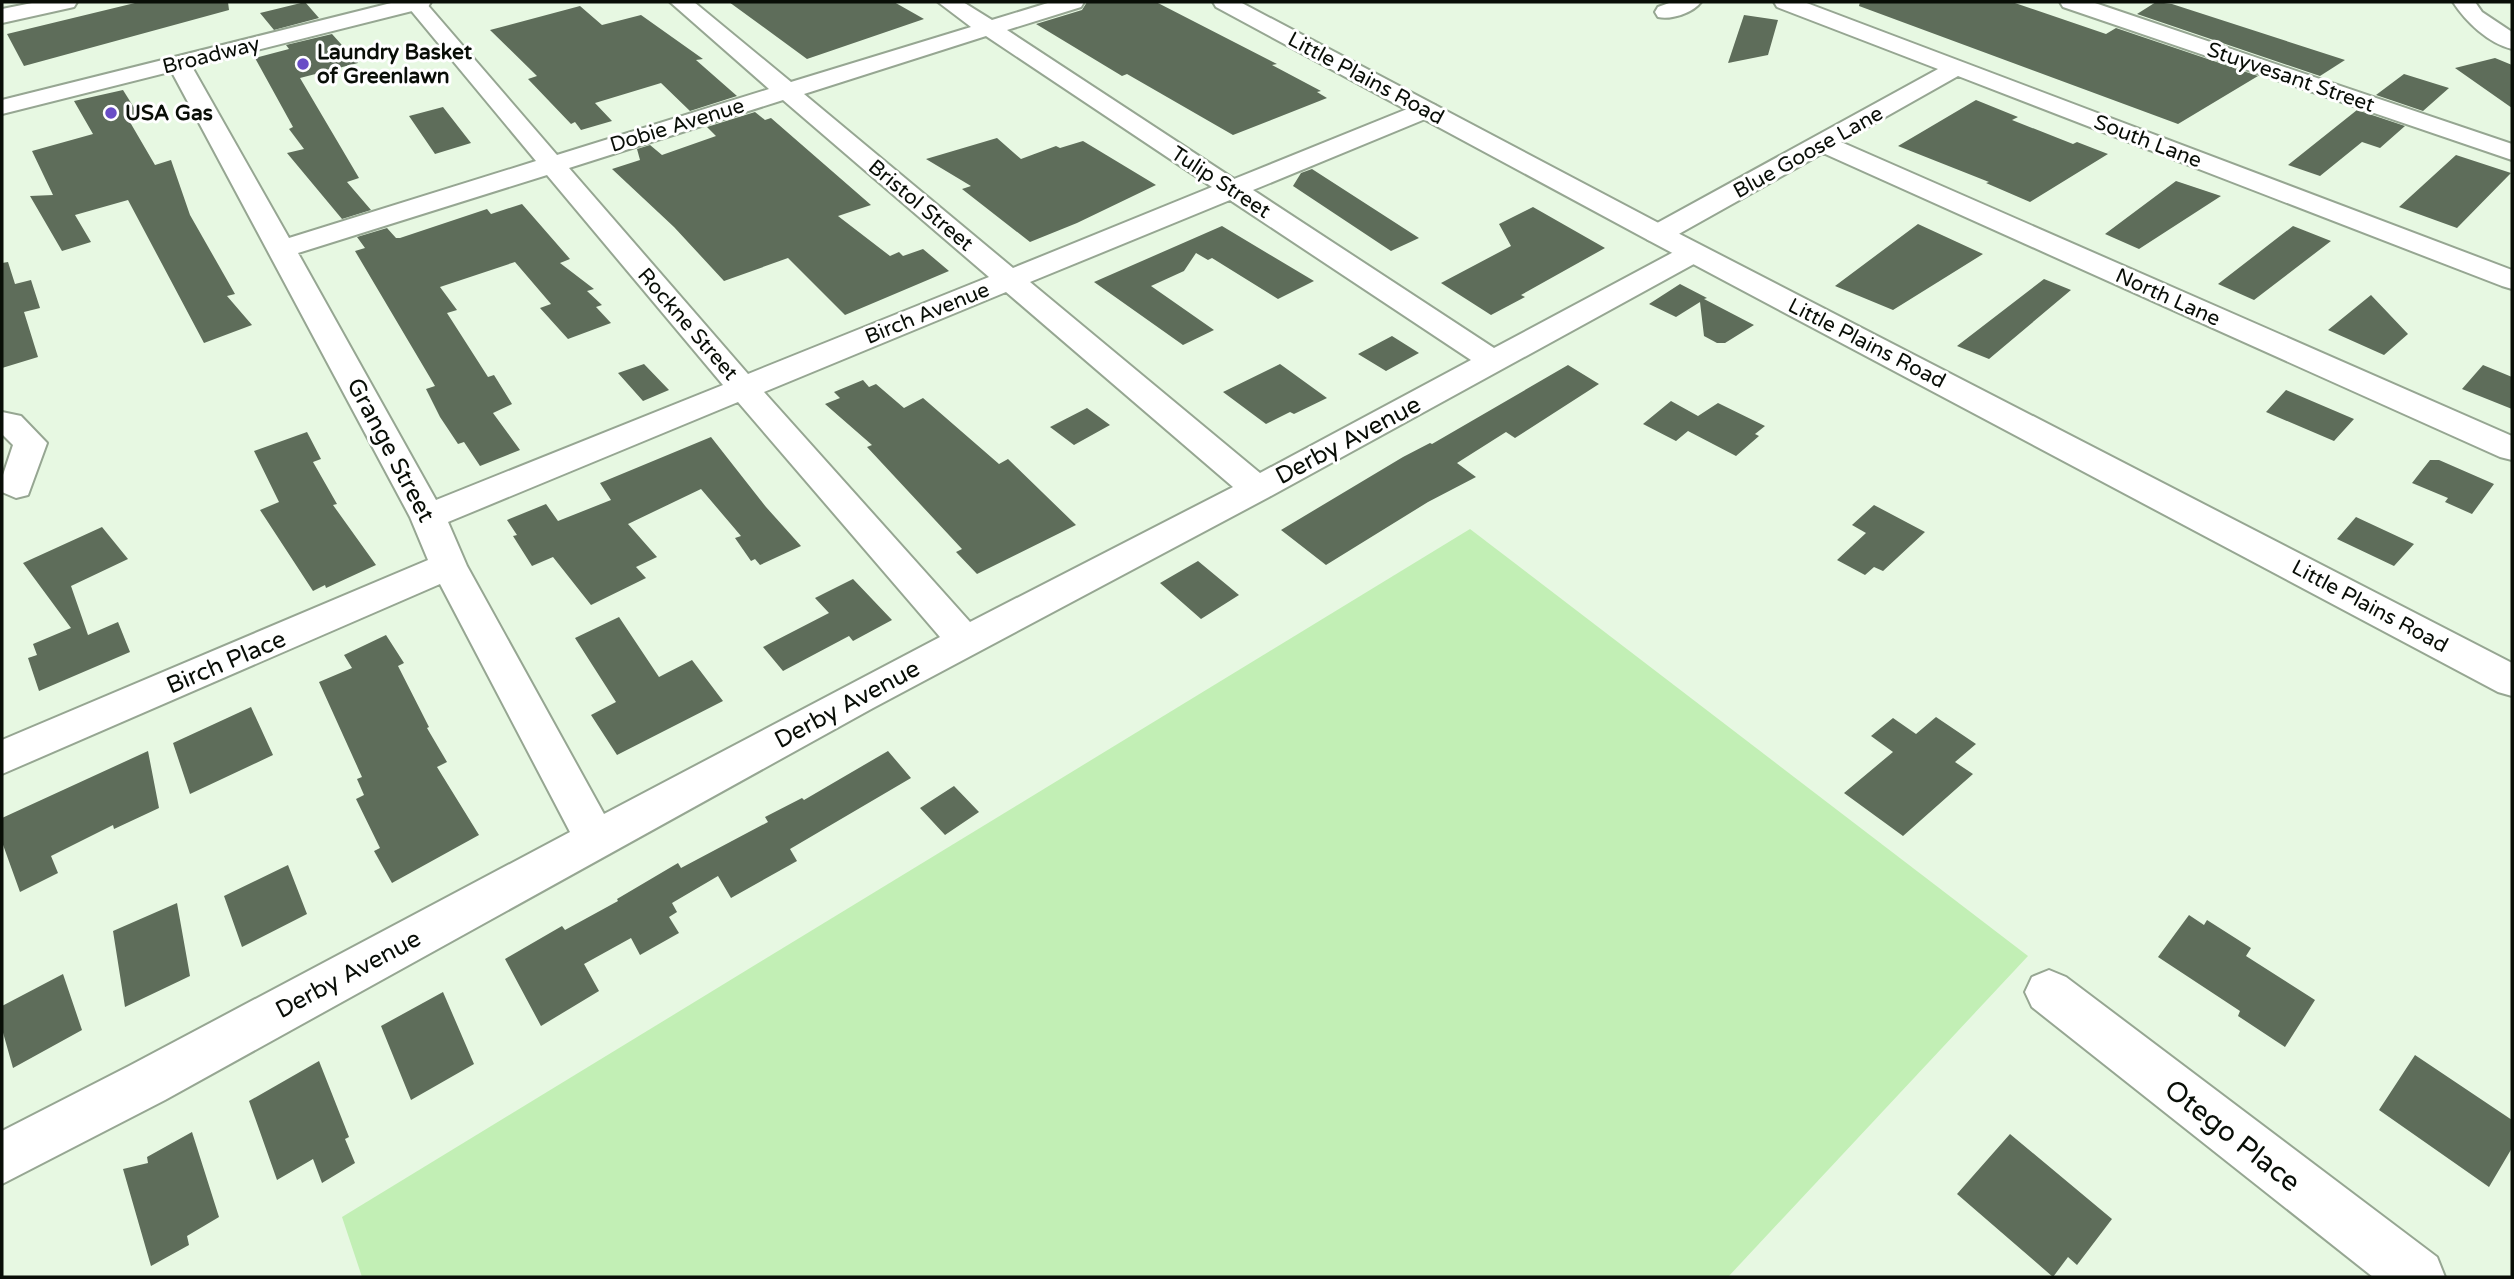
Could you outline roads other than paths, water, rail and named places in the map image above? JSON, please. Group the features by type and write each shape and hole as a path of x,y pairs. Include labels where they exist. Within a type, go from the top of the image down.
{"street":[{"path":"2,16 66,2"},
{"name":"Bristol Street","path":"681,2 784,92 1257,489"},
{"name":"Tulip Street","path":"949,2 1493,361"},
{"name":"Dobie Avenue","path":"282,248 1073,2"},
{"name":"Little Plains Road","path":"1224,2 1693,253 2512,681"},
{"path":"1666,12 1690,2"},
{"name":"South Lane","path":"1785,2 2512,280"},
{"name":"Stuyvesant Street","path":"2076,2 2512,152"},
{"path":"2465,2 2474,17 2512,42"},
{"name":"Broadway","path":"2,107 417,3"},
{"name":"Rockne Street","path":"417,3 551,165 966,642"},
{"name":"Grange Street","path":"179,63 428,517 449,566 596,840"},
{"name":"Blue Goose Lane","path":"1658,234 1824,144 1956,68"},
{"name":"Birch Avenue","path":"428,517 1426,110"},
{"name":"North Lane","path":"1824,144 2512,449"},
{"name":"Derby Avenue","path":"2,1158 147,1083 859,696 1257,489 1693,253"},
{"path":"2,422 9,423 30,443 16,487"},
{"name":"Birch Place","path":"2,758 449,566"},
{"name":"Otego Place","path":"2049,992 2417,1277"}],"place":[{"name":"Laundry Basket of Greenlawn","path":"303,64"},
{"name":"USA Gas","path":"111,113"}]}
